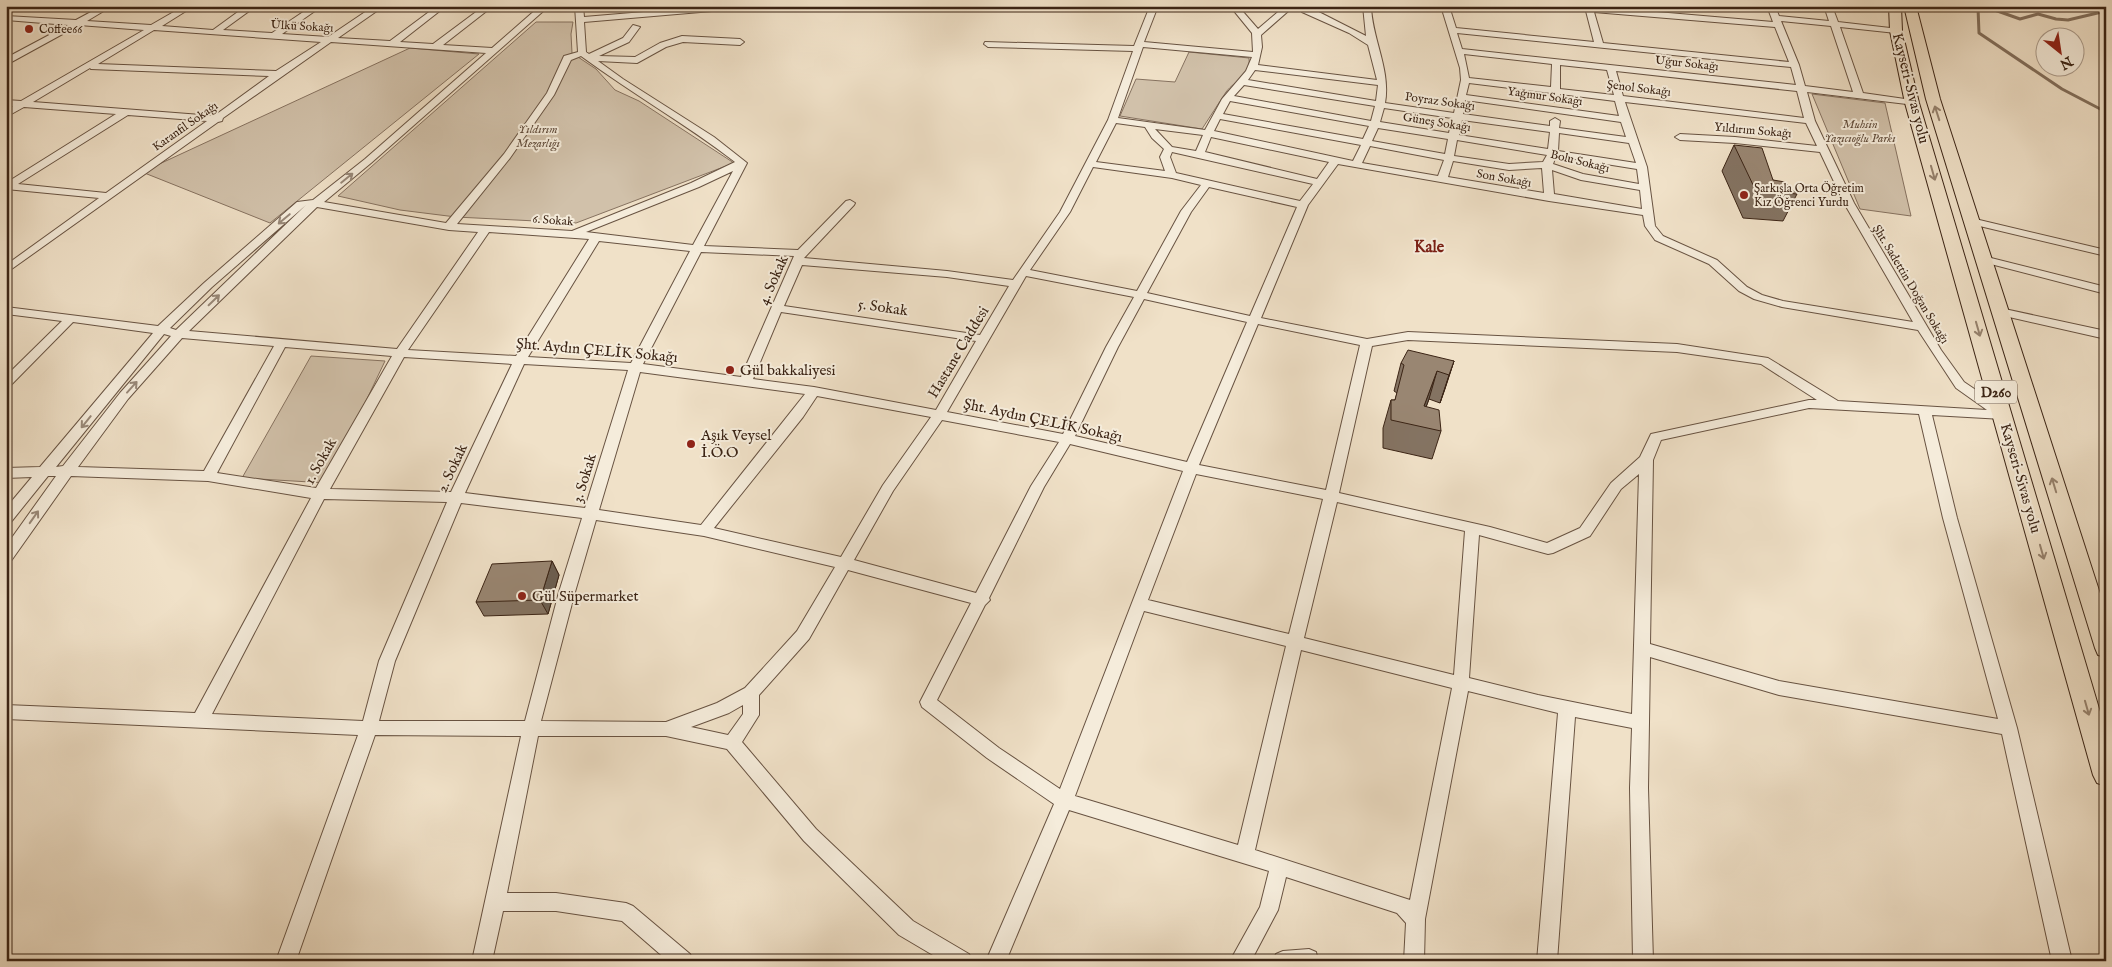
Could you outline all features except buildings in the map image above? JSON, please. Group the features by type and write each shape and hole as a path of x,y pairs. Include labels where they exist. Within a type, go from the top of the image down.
{"highway":[{"name":"Kayseri-Sivas yolu","path":"1895,6 1896,31 1912,103 2106,775"},
{"name":"Kayseri-Sivas yolu","path":"1910,6 1933,99 2106,648"}],"street":[{"path":"6,12 18,6"},
{"path":"6,62 108,6"},
{"path":"6,114 91,66 190,6"},
{"path":"214,32 252,6"},
{"path":"272,37 318,6"},
{"name":"Karanfil Sokağı","path":"6,270 107,196 219,119 278,74 380,6"},
{"path":"392,45 442,6"},
{"path":"434,48 489,6"},
{"path":"6,557 67,471 124,396 179,334 309,203 534,6"},
{"path":"6,518 46,472 161,330 208,286 495,51 545,6"},
{"path":"572,234 695,185 742,163 711,139 620,80 586,55 579,20 579,6"},
{"path":"579,20 747,6"},
{"name":"Hastane Caddesi","path":"666,729 723,708 751,693 803,635 888,488 939,415 1023,272 1065,212 1113,120 1138,46 1154,6"},
{"path":"1199,154 1208,133 1228,98 1244,82 1258,55 1257,34 1234,6"},
{"path":"1257,34 1290,6"},
{"path":"1303,6 1318,16 1352,30 1371,43"},
{"path":"1356,165 1368,142 1372,124 1381,104 1382,83 1371,43 1367,22 1367,6"},
{"path":"1442,180 1449,158 1465,80 1464,68 1445,6"},
{"path":"1555,6 1779,22 1834,24 1896,31"},
{"name":"Şht. Sadettin Doğan Sokağı","path":"1771,6 1795,65 1810,121 1848,203 1960,385 2003,415"},
{"path":"1828,6 1859,95"},
{"path":"1589,9 1599,45"},
{"name":"Ülkü Sokağı","path":"6,18 495,51"},
{"path":"450,227 508,156 551,93 567,58 586,55 626,40 636,27"},
{"path":"1451,30 1795,65"},
{"path":"586,55 637,60 663,45 682,40 740,42"},
{"path":"988,44 1138,46 1258,55"},
{"name":"Uğur Sokağı","path":"1459,51 1800,88 1912,103"},
{"path":"1549,198 1547,165 1553,153 1556,61"},
{"path":"91,66 278,74"},
{"path":"1253,67 1382,83"},
{"path":"1611,68 1625,120 1642,167 1650,226 1659,238 1713,262 1743,289 1758,297 1782,304 1922,326"},
{"name":"Şenol Sokağı","path":"1465,80 1810,121"},
{"name":"Poyraz Sokağı","path":"1244,82 1458,116 1634,141"},
{"name":"Yağmur Sokağı","path":"1461,97 1625,120"},
{"name":"Güneş Sokağı","path":"1228,98 1453,138 1642,167"},
{"path":"6,103 219,119"},
{"path":"7,186 126,112"},
{"name":"Bolu Sokağı","path":"1218,116 1449,158 1509,166 1547,165 1581,177 1644,188"},
{"name":"Son Sokağı","path":"1113,120 1208,133 1356,165 1648,214"},
{"path":"1148,125 1155,136 1169,149 1199,154 1319,182"},
{"name":"Yıldırım Sokağı","path":"1680,137 1735,140 1825,150"},
{"path":"1169,149 1165,157 1172,175"},
{"path":"996,961 1064,802 1191,468 1303,205 1335,161"},
{"name":"3. Sokak","path":"482,961 496,902 531,729 567,592 635,367 742,163"},
{"path":"1091,164 1172,175 1303,205"},
{"path":"1207,183 1186,211 1112,347 1067,439 1038,486 982,600 928,702 993,753 1064,802 1279,866 1404,906 1416,919"},
{"path":"7,186 107,196"},
{"name":"6. Sokak","path":"309,203 450,227 572,234 800,257 1017,284"},
{"name":"4. Sokak","path":"745,382 800,257 850,203"},
{"path":"1971,221 2106,253"},
{"name":"1. Sokak","path":"200,720 320,494 400,353 485,230"},
{"name":"2. Sokak","path":"286,961 369,728 387,661 456,497 520,360 596,237"},
{"path":"1983,259 2106,291"},
{"path":"1023,272 1142,294 1254,320 1367,343 1408,336 1677,348 1764,361 1834,405"},
{"name":"5. Sokak","path":"777,308 985,339"},
{"name":"Şht. Aydın ÇELİK Sokağı","path":"6,310 179,334 400,353 635,367 814,391 1067,439 1191,468 1332,496 1472,528 1548,549 1585,532 1616,486 1646,460"},
{"path":"2000,312 2106,335"},
{"path":"6,383 71,318"},
{"path":"208,476 282,342"},
{"path":"1245,856 1268,750 1332,496 1367,343"},
{"path":"704,531 798,414 814,391"},
{"path":"1643,961 1639,788 1646,460 1656,438 1810,404 2003,415"},
{"path":"1924,410 1950,518 2009,728 2062,961"},
{"path":"6,473 67,471 208,476 320,494 456,497 590,514 704,531 843,563 982,600"},
{"path":"1414,961 1416,919 1461,683 1472,528"},
{"path":"1140,604 1461,683 1640,723"},
{"path":"1642,648 1780,688 2009,728"},
{"path":"732,743 752,715 751,693"},
{"path":"1546,961 1567,708"},
{"path":"6,712 369,728 666,729 732,743 810,835 906,928 962,961"},
{"path":"1240,961 1269,910 1279,866"},
{"path":"496,902 556,902 626,912 683,961"},
{"path":"1283,961 1309,959"}],"green space":[{"name":"Yıldırım Mezarlığı","path":"536,22 573,22 571,34 572,53 596,69 615,90 639,101 734,163 576,223 456,217 400,210 338,196"},
{"path":"410,48 479,54 270,223 142,172"},
{"path":"1189,52 1249,58 1248,70 1226,92 1202,129 1120,116 1136,79 1175,82"},
{"name":"Muhsin Yazıcıoğlu Parkı","path":"1812,94 1885,103 1911,216 1860,209"},
{"path":"311,356 385,361 327,483 242,478"}],"waterway":[{"path":"2106,11 2068,20 2038,14 2020,19 1989,8 1978,8 1979,33 2062,89 2106,112"}],"place":[{"name":"Coffee66","path":"29,29"},
{"name":"Şarkışla Orta Öğretim Kız Öğrenci Yurdu","path":"1744,195"},
{"name":"Gül bakkaliyesi","path":"730,370"},
{"name":"Aşık Veysel İ.Ö.O","path":"691,444"},
{"name":"Gül Süpermarket","path":"522,596"}],"district":[{"name":"Kale","path":"1429,246"}]}
